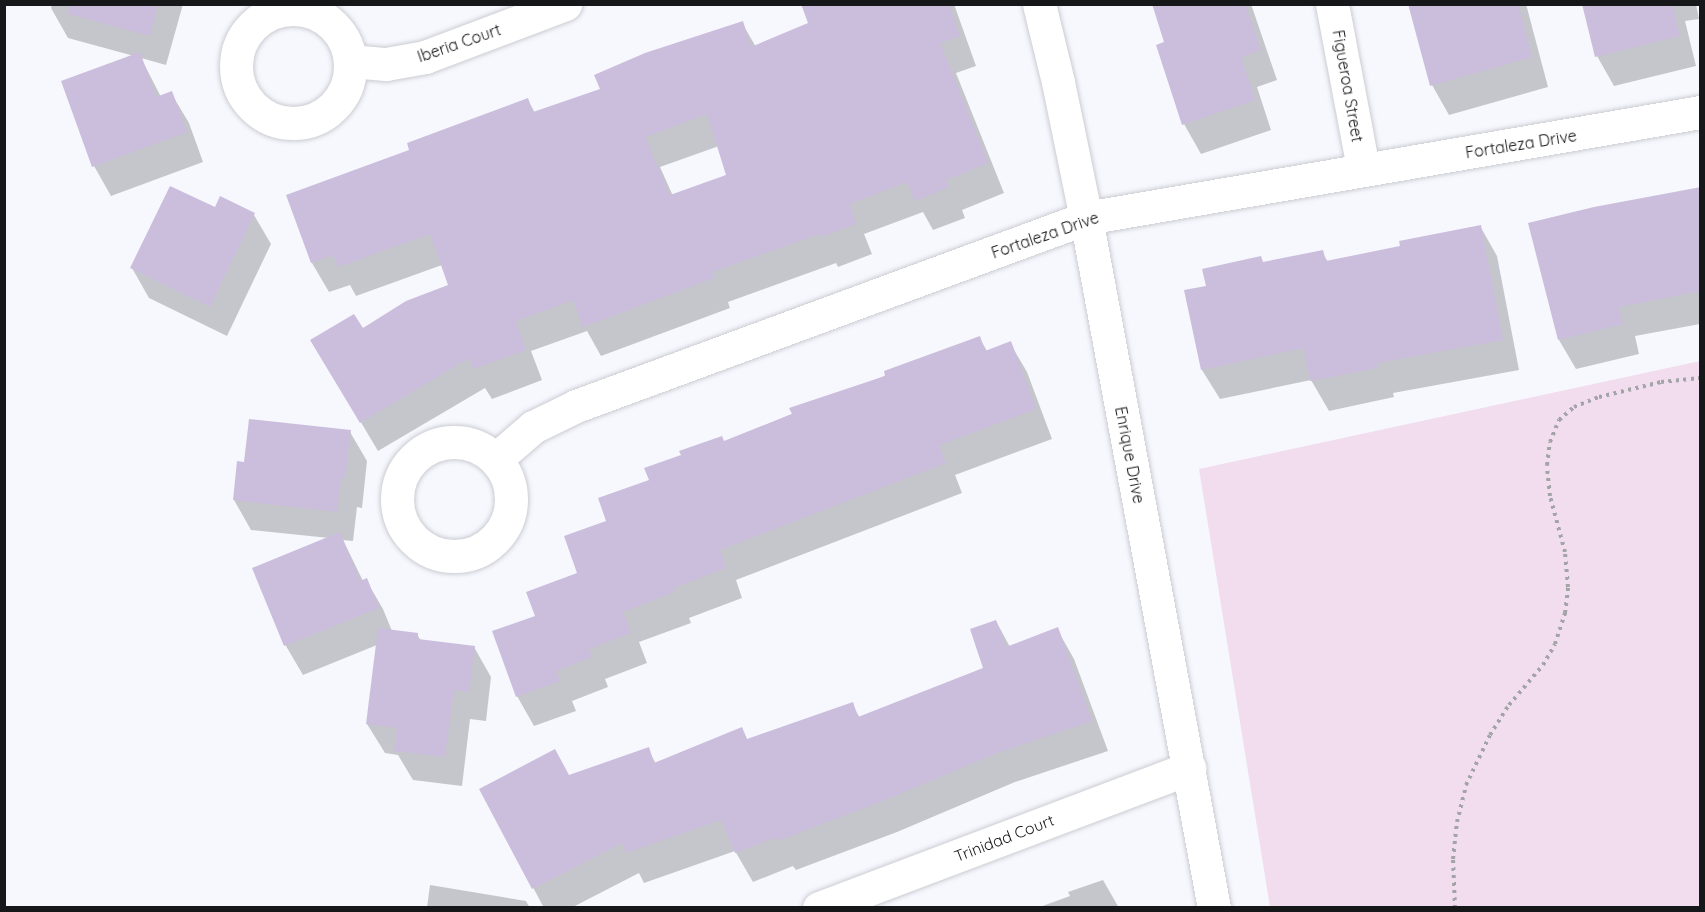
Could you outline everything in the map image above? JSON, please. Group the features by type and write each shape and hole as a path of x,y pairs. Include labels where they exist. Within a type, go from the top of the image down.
{"street":[{"name":"Iberia Court","path":"350,61 386,64 425,57 565,4"},
{"name":"Enrique Drive","path":"1039,4 1058,82 1086,218 1214,908"},
{"name":"Figueroa Street","path":"1332,4 1363,168"},
{"name":"Fortaleza Drive","path":"496,459 533,427 576,406 1086,218 1363,168 1584,134 1701,112"},
{"name":"Trinidad Court","path":"819,908 1189,768"}],"path":[{"path":"1455,908 1453,859 1457,822 1466,785 1490,735 1509,705 1547,658 1555,644 1565,613 1568,587 1565,552 1550,496 1547,465 1550,442 1559,420 1574,407 1599,397 1661,382 1701,378"}],"shaded area":[{"path":"1700,361 1700,907 1270,907 1199,469"}],"building":[{"path":"69,4 158,4 150,36 68,14"},
{"path":"801,4 949,4 960,36 940,43 988,163 946,180 949,187 915,201 907,182 849,204 856,224 820,237 819,234 712,272 714,278 583,327 573,300 516,321 526,350 473,369 469,358 360,423 310,340 354,314 363,328 406,301 448,285 430,234 338,267 333,255 311,263 286,195 409,150 407,143 528,98 533,112 600,89 594,75 645,53 743,21 751,47 808,23","holes":["707,114 726,175 670,195 645,137"]},
{"path":"1152,4 1245,4 1261,50 1241,57 1255,100 1182,125 1156,45 1164,42"},
{"path":"1408,4 1518,4 1532,57 1430,86"},
{"path":"1582,4 1672,4 1680,36 1595,57"},
{"path":"140,52 156,97 172,91 187,132 92,167 61,81"},
{"path":"170,186 215,207 220,196 255,213 210,307 130,268"},
{"path":"1701,187 1701,291 1619,307 1623,324 1558,340 1528,223 1594,207"},
{"path":"1481,225 1503,340 1377,363 1378,368 1310,381 1304,348 1201,370 1184,290 1206,286 1202,269 1261,256 1263,262 1323,250 1326,261 1400,246 1399,241"},
{"path":"980,336 985,351 1011,341 1036,409 939,445 946,463 720,550 726,568 673,588 675,592 623,612 631,633 589,649 592,657 556,671 560,681 516,697 492,631 535,616 526,592 577,573 564,536 606,521 598,498 649,480 644,468 681,455 679,451 722,436 724,441 792,414 789,408 885,376 884,371"},
{"path":"249,419 351,430 345,478 341,478 337,512 233,500 237,461 244,462"},
{"path":"340,532 360,581 367,578 379,608 284,646 252,568"},
{"path":"996,620 1006,647 1058,627 1092,721 997,753 880,802 777,841 776,837 735,853 721,820 626,853 622,843 532,889 479,789 555,749 569,775 649,747 654,763 742,727 747,739 853,702 858,717 983,668 970,629"},
{"path":"378,628 418,633 418,639 475,646 469,692 454,690 445,757 394,751 397,728 366,724"}]}
